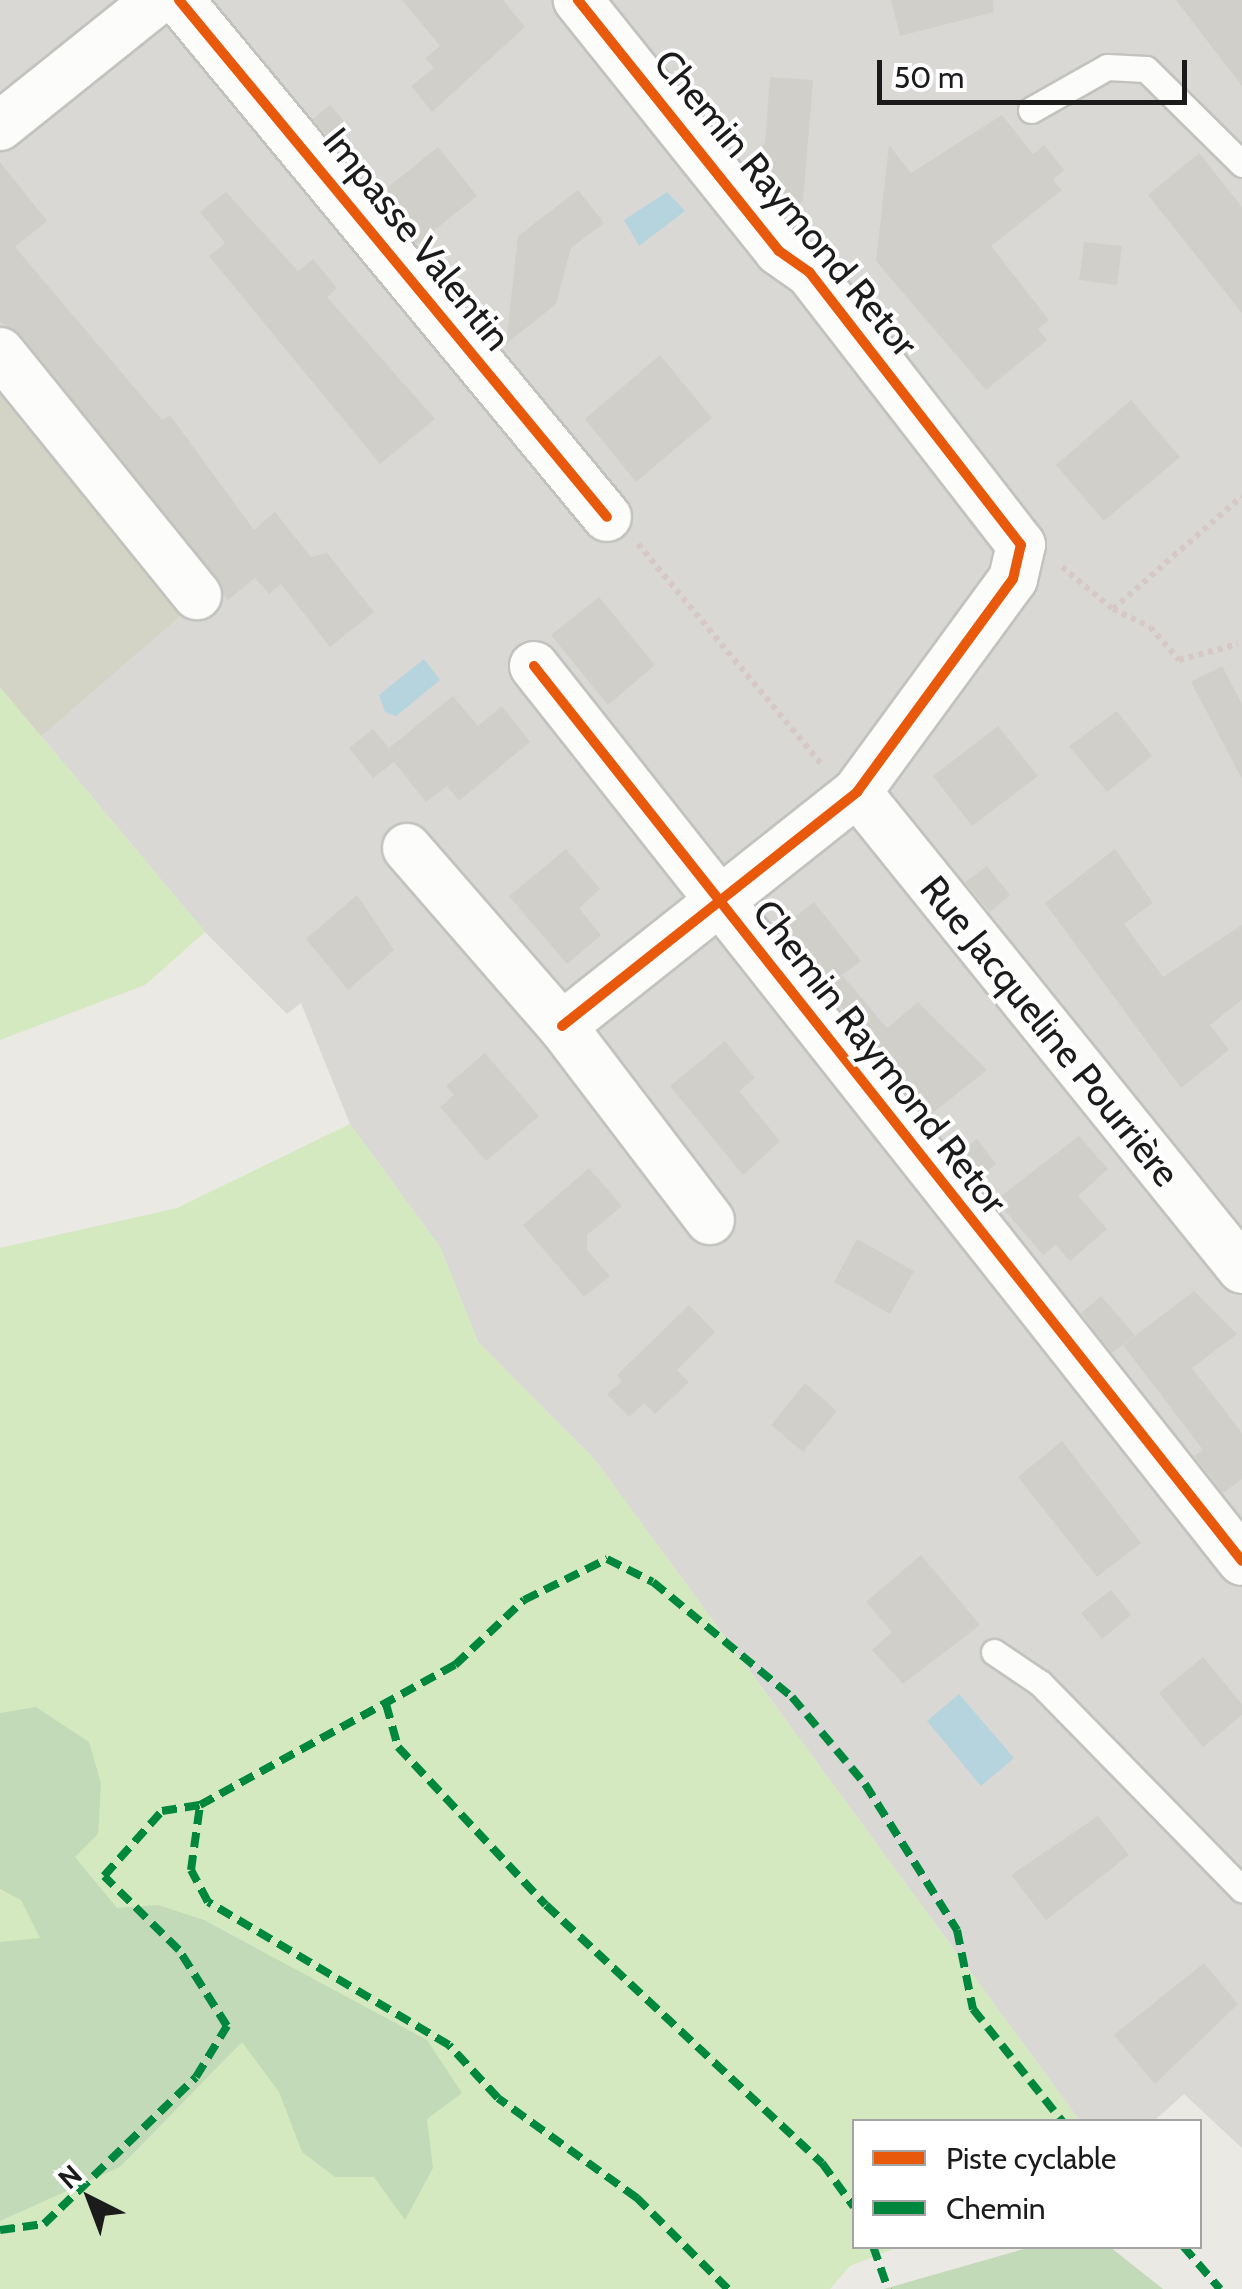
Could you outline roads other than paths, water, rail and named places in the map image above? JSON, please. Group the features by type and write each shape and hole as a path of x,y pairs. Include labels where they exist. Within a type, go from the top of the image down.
{"street":[{"path":"0,126 157,0"},
{"name":"Impasse Valentin","path":"179,0 607,517"},
{"name":"Chemin Raymond Retor","path":"578,0 770,239 810,272 1021,546 1013,580 857,792 720,903 1242,1562"},
{"path":"0,352 197,595"},
{"path":"534,666 720,903 562,1026"},
{"name":"Rue Jacqueline Pourrière","path":"857,792 1242,1270"},
{"path":"406,848 562,1026 710,1220"}],"lane":[{"path":"1030,110 1108,68 1146,69 1242,164"},
{"path":"994,1652 1040,1683 1242,1889"}],"water":[{"path":"667,192 685,211 639,246 624,220"},
{"path":"424,659 440,680 396,716 385,712 379,695"},
{"path":"959,1694 1014,1758 981,1786 927,1721"}]}
